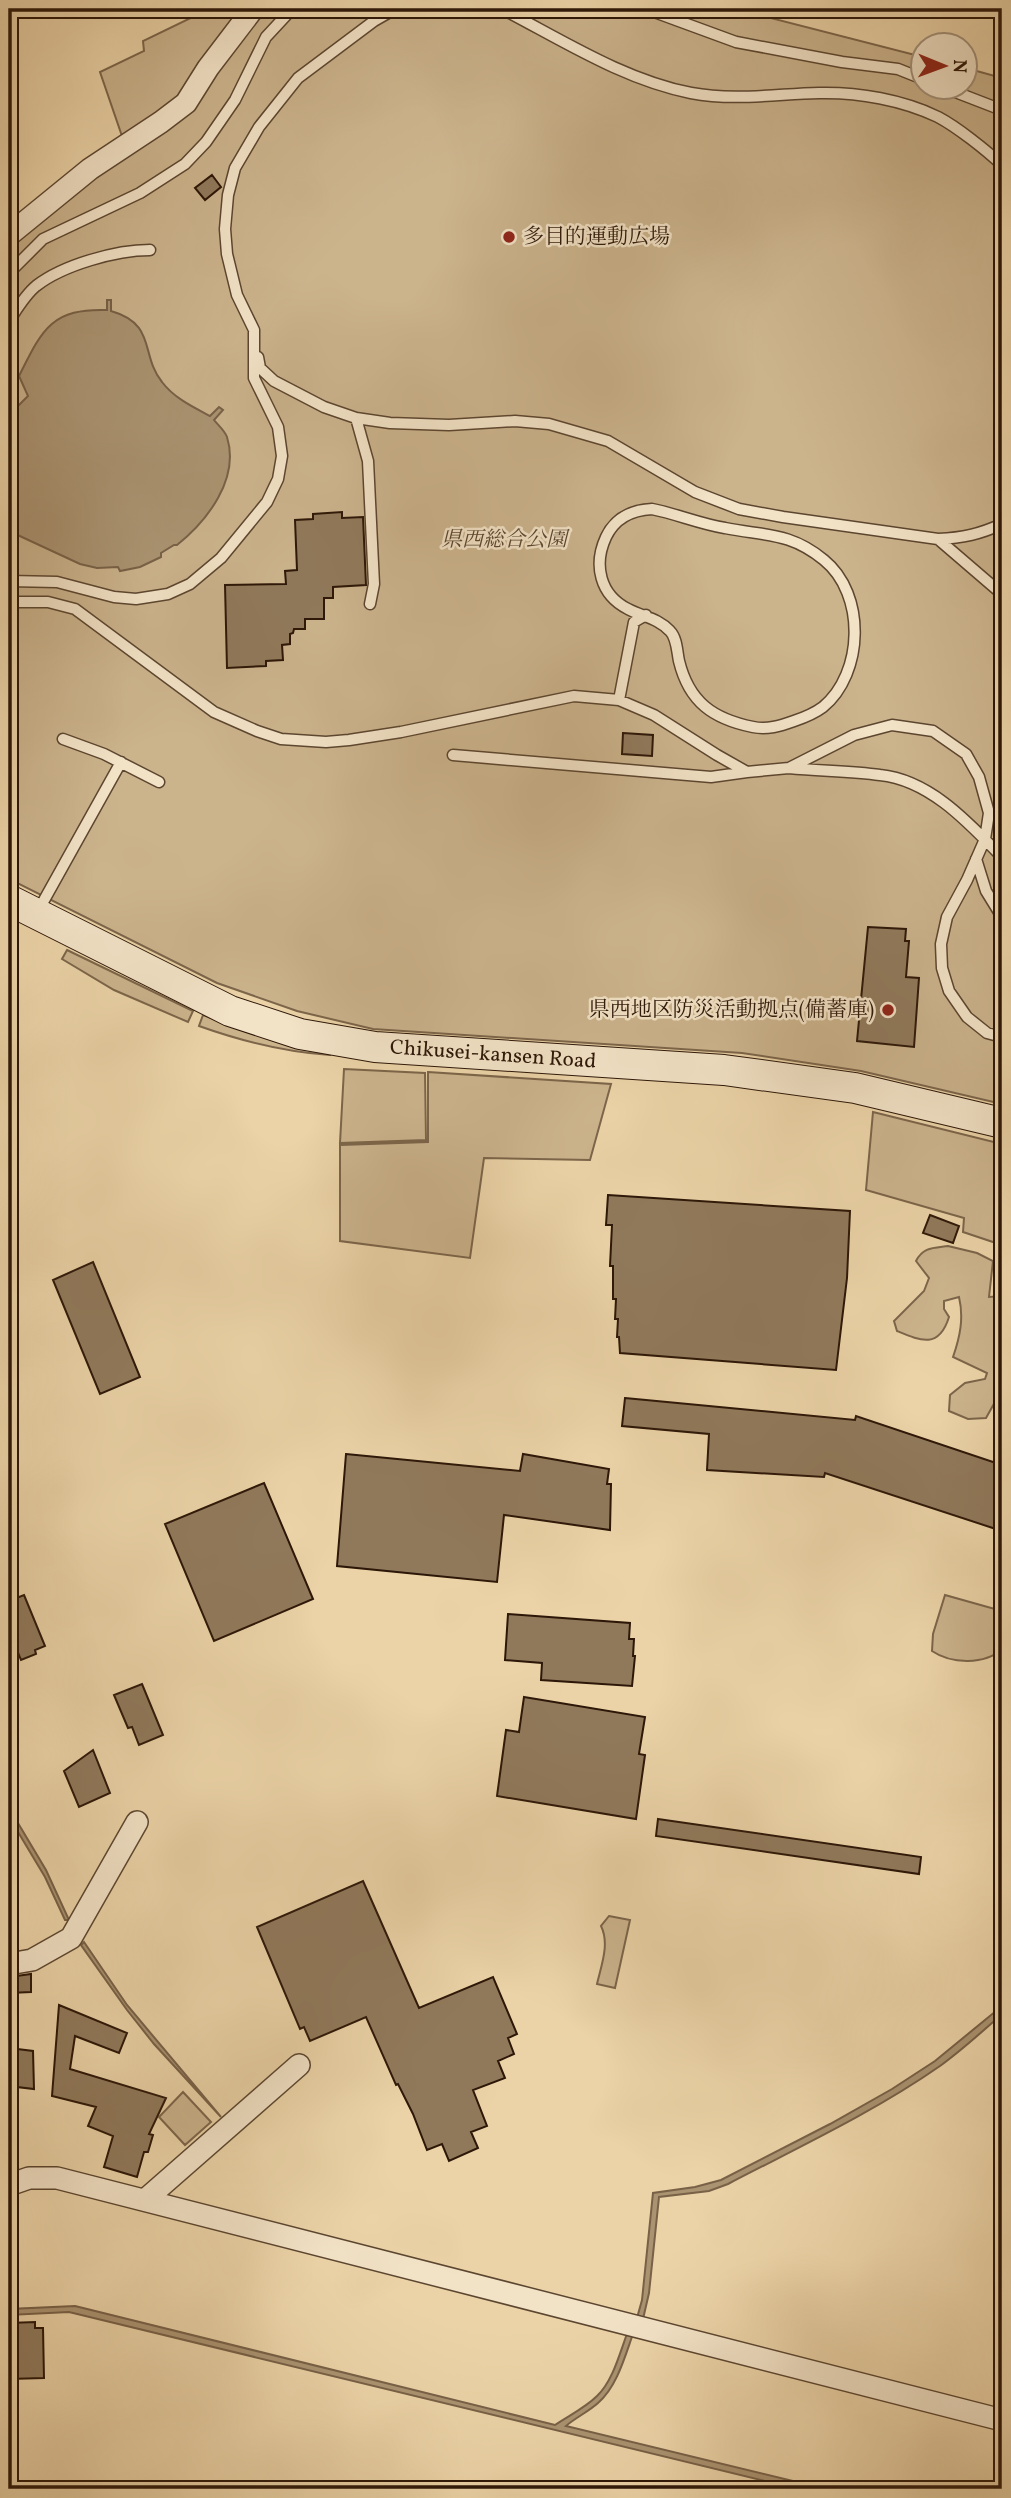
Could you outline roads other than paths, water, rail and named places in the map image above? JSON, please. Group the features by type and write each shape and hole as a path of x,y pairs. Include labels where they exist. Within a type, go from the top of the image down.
{"street":[{"path":"9,235 90,169 186,103 208,68 253,9"},
{"name":"Chikusei-kansen Road","path":"9,900 230,1011 327,1040 374,1047 724,1070 855,1088 1002,1123"},
{"path":"9,1964 32,1960 71,1938 137,1822"},
{"path":"145,2200 299,2064"},
{"path":"9,2185 29,2178 57,2178 1002,2420"}],"lane":[{"path":"9,273 43,239 140,192 185,164 206,142 235,100 266,37 292,9"},
{"path":"9,581 57,582 114,597 136,599 167,594 190,584 221,558 267,502 278,479 282,456 278,427 254,378 254,330 237,295 227,254 225,229 228,195 235,168 259,127 298,78 374,21 395,9"},
{"path":"502,9 617,68 658,85 694,94 758,96 822,93 885,99 938,117 1002,165"},
{"path":"646,9 736,42 842,62 898,69 909,73"},
{"path":"979,101 1002,110"},
{"path":"9,321 35,287 51,277 99,257 132,250 150,250"},
{"path":"254,345 260,368 274,381 324,407 356,418 390,423 449,425 515,421 549,424 608,441 695,492 739,509 783,517 938,538 980,534 1002,524"},
{"path":"356,418 368,461 374,584 370,604"},
{"path":"652,509 723,528 781,536 802,545 826,561 843,582 850,601 855,627 853,649 846,673 822,707 778,727 757,728 717,717 699,703 683,676 673,634 662,623 646,615 629,610 608,593 601,581 598,564 601,546 608,531 622,517 636,510 652,509"},
{"path":"938,538 1002,594"},
{"path":"9,602 48,602 75,608 214,712 281,739 326,742 349,740 401,732 574,696 618,700 654,715 747,772"},
{"path":"618,700 634,622 646,615"},
{"path":"789,768 854,735 892,724 933,731 966,754 979,777 989,813 985,839 947,917 942,944 942,968 949,991 967,1017 987,1033 1002,1037"},
{"path":"63,739 121,762 159,782"},
{"path":"453,755 711,778 789,768 882,775 929,790 1002,857"},
{"path":"36,913 121,762"},
{"path":"976,859 986,891 1002,918"}],"place":[{"name":"多目的運動広場","path":"509,237"},
{"name":"県西地区防災活動拠点(備蓄庫)","path":"888,1010"}],"park label":[{"name":"県西総合公園","path":"504,540"}]}
